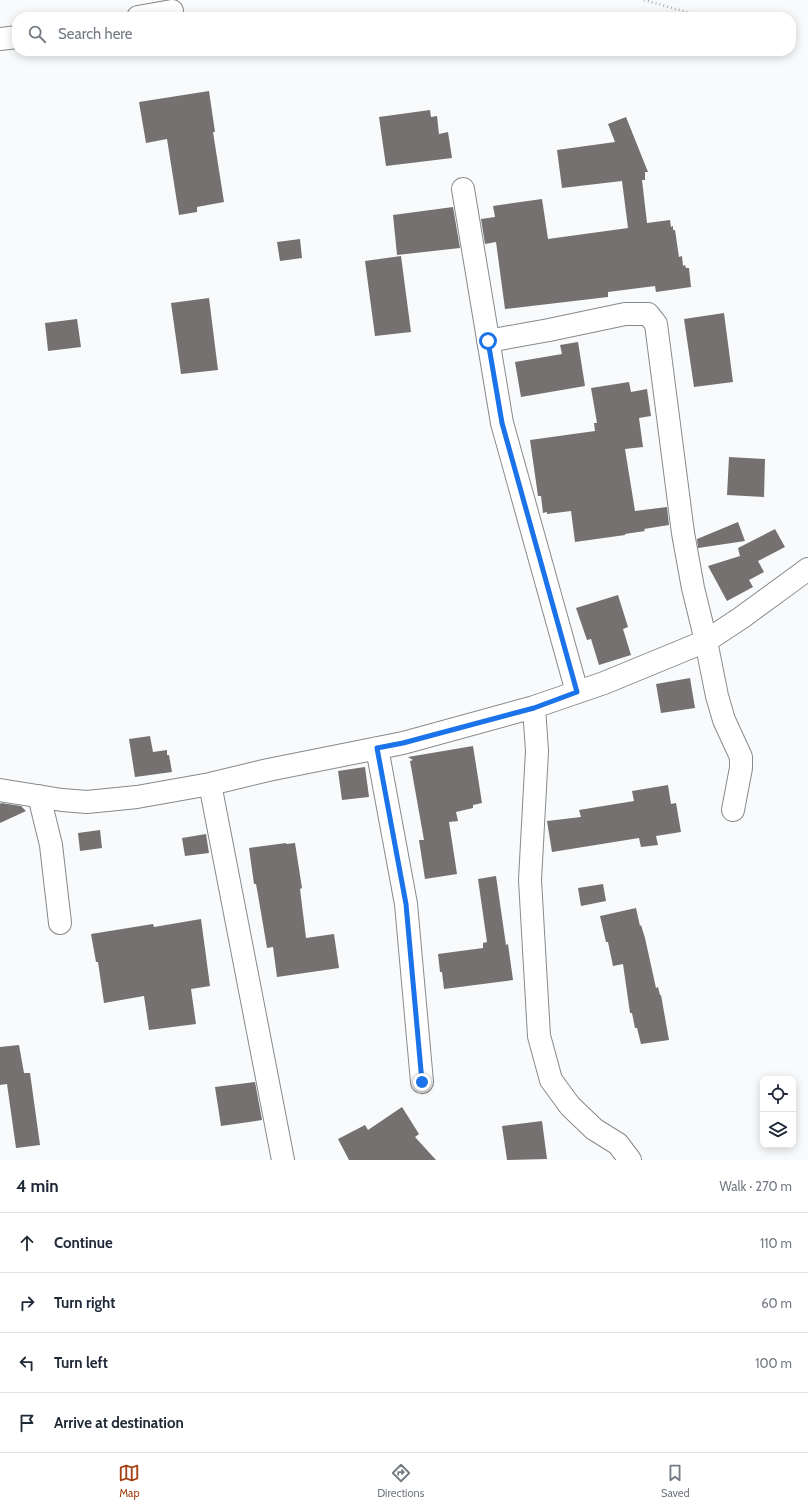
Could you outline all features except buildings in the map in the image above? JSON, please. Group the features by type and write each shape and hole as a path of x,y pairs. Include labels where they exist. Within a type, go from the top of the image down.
{"street":[{"path":"166,12 172,11"},
{"path":"0,39 12,38"},
{"path":"463,189 502,423 577,692"},
{"path":"488,341 625,314 648,314 656,324 683,533 693,588 706,641 716,696 724,720 741,757 741,768 733,810"},
{"path":"0,790 81,802 108,801 210,784 268,770 403,743 534,708 706,641 741,618 808,569"},
{"path":"534,708 537,751 530,880 539,1036 550,1080 570,1106 594,1129 618,1144 630,1160"},
{"path":"377,748 406,904 422,1082"},
{"path":"210,784 284,1160"},
{"path":"38,796 51,845 60,923"}],"path":[{"path":"644,0 686,12"}],"route":[{"path":"422,1082 406,904 377,748 403,743 534,708 577,692 502,423 488,341"}]}
